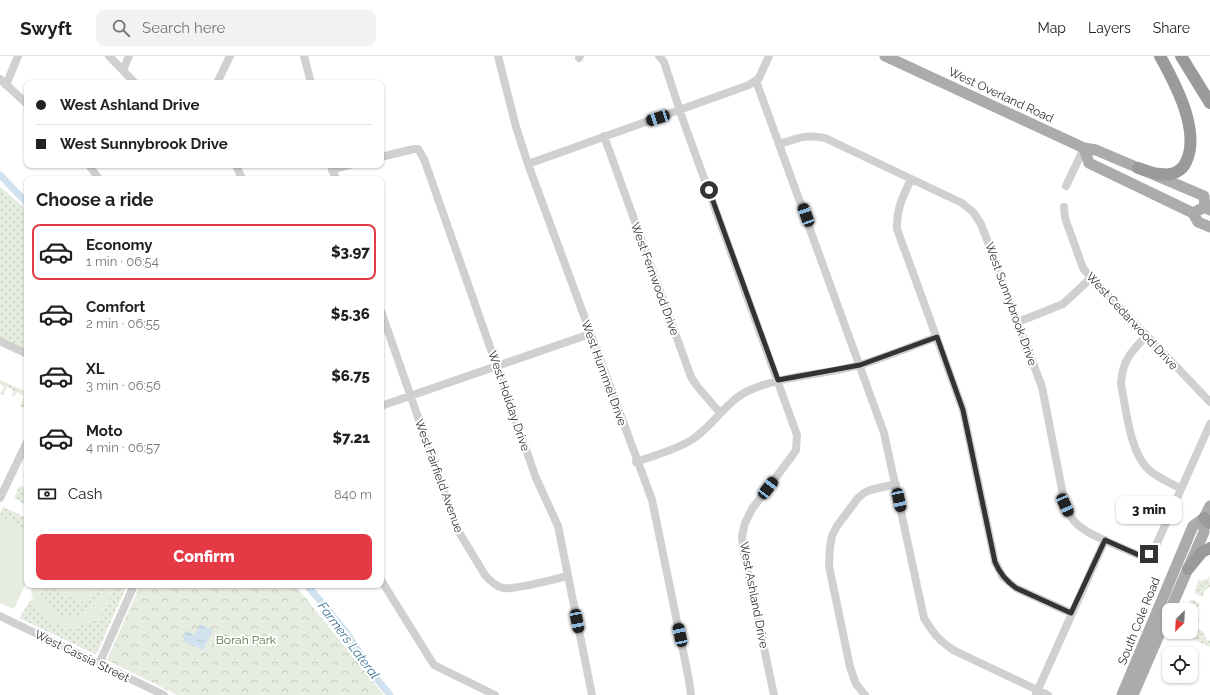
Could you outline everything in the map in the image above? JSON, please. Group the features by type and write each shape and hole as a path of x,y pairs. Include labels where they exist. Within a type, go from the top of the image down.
{"highway":[{"path":"1138,168 1162,175 1178,172 1184,168 1190,154 1190,125 1174,81 1160,56"},
{"path":"1181,56 1210,103"},
{"path":"1188,569 1202,552 1210,548"}],"main road":[{"name":"West Overland Road","path":"885,56 1084,148 1096,150 1204,196 1208,208 1193,213"},
{"path":"1084,148 1089,163 1193,213 1198,222 1210,227"},
{"name":"South Cole Road","path":"1173,603 1204,532 1210,506"},
{"name":"South Cole Road","path":"1122,695 1193,526 1208,520"},
{"name":"South Cole Road","path":"1133,695 1162,629"}],"street":[{"path":"18,56 3,82 24,101"},
{"path":"109,56 132,80"},
{"path":"123,70 129,56"},
{"path":"218,80 230,56"},
{"path":"304,56 309,80"},
{"name":"West Hummel Drive","path":"498,56 516,127 528,164 636,462 652,500 691,695"},
{"name":"West Ashland Drive","path":"659,56 664,62 680,111 796,431 798,443 792,456 752,509 745,523 742,536 743,549 774,695"},
{"path":"528,164 604,136 680,111 749,85 759,78 769,56"},
{"path":"756,81 884,432 924,618 934,635 955,651 1037,693 1048,695"},
{"name":"West Fernwood Drive","path":"604,136 691,377 720,413"},
{"name":"West Sunnybrook Drive","path":"780,144 806,136 825,138 962,203 973,212 981,224 1042,387 1065,505 1076,523 1085,531 1141,556 1149,554 1154,550 1181,489"},
{"path":"1066,186 1084,148"},
{"name":"West Holiday Drive","path":"384,156 414,149 418,149 421,152 536,478 558,526 592,695"},
{"path":"911,179 898,207 897,229 963,410 995,562 1003,577 1016,588 1071,613"},
{"name":"West Cedarwood Drive","path":"1064,207 1065,218 1083,268 1210,402"},
{"path":"1018,322 1064,304 1091,278"},
{"name":"West Fairfield Avenue","path":"384,320 457,529 485,575 497,586 511,588 568,576"},
{"path":"384,405 590,334"},
{"path":"1146,336 1130,353 1121,375 1121,384 1133,444 1139,458 1149,470 1181,489 1210,424"},
{"path":"636,462 677,448 693,439 720,413 744,393 778,380 860,365 937,337"},
{"path":"0,341 24,353"},
{"path":"0,498 24,448"},
{"path":"865,695 856,684 850,668 830,566 830,547 832,536 837,526 858,498 870,490 896,484"},
{"path":"1037,693 1071,613 1105,540"},
{"path":"384,585 434,665 495,695"},
{"path":"99,664 133,588"},
{"name":"West Cassia Street","path":"0,616 164,695"}],"green space":[{"path":"0,187 24,207 24,349 0,337"},
{"path":"0,380 24,391 24,396 17,392 14,397 12,395 14,391 7,387 3,395 1,394 4,386 0,384"},
{"path":"24,396 24,408 20,406"},
{"path":"19,487 24,488 24,504 14,498"},
{"path":"3,507 24,517 24,529 0,517"},
{"path":"0,517 24,529 24,587 14,609 0,603"},
{"path":"1209,576 1210,587 1205,590 1203,597 1194,593 1199,580 1201,581"},
{"path":"32,588 40,588 41,594 50,608 64,616 72,617 81,616 92,609 104,588 114,588 98,621 94,619 83,625 72,627 62,626 52,622 44,616 37,607"},
{"path":"40,588 104,588 92,609 81,616 72,617 64,616 50,608 41,594"},
{"path":"51,588 96,588 88,605"},
{"path":"114,588 126,588 97,653 95,654 19,618 32,598 43,614 58,624 76,626 86,624 95,619 98,621"},
{"name":"Borah Park","path":"139,588 297,588 384,695 177,695 107,660"},
{"path":"1190,600 1193,600 1200,604 1198,607 1198,603 1189,603"},
{"path":"1198,629 1203,631 1207,641 1210,640 1210,647 1192,639 1198,639"}],"water":[{"path":"200,624 213,630 203,650 183,641 186,630 195,635"}],"waterway":[{"name":"Farmers Lateral","path":"0,175 24,200"},
{"name":"Farmers Lateral","path":"309,588 346,632 376,678 390,695"}],"route":[{"path":"709,190 778,380 860,365 937,337 963,410 995,562 998,570 1009,583 1016,588 1071,613 1105,540 1141,556 1149,554"}]}
